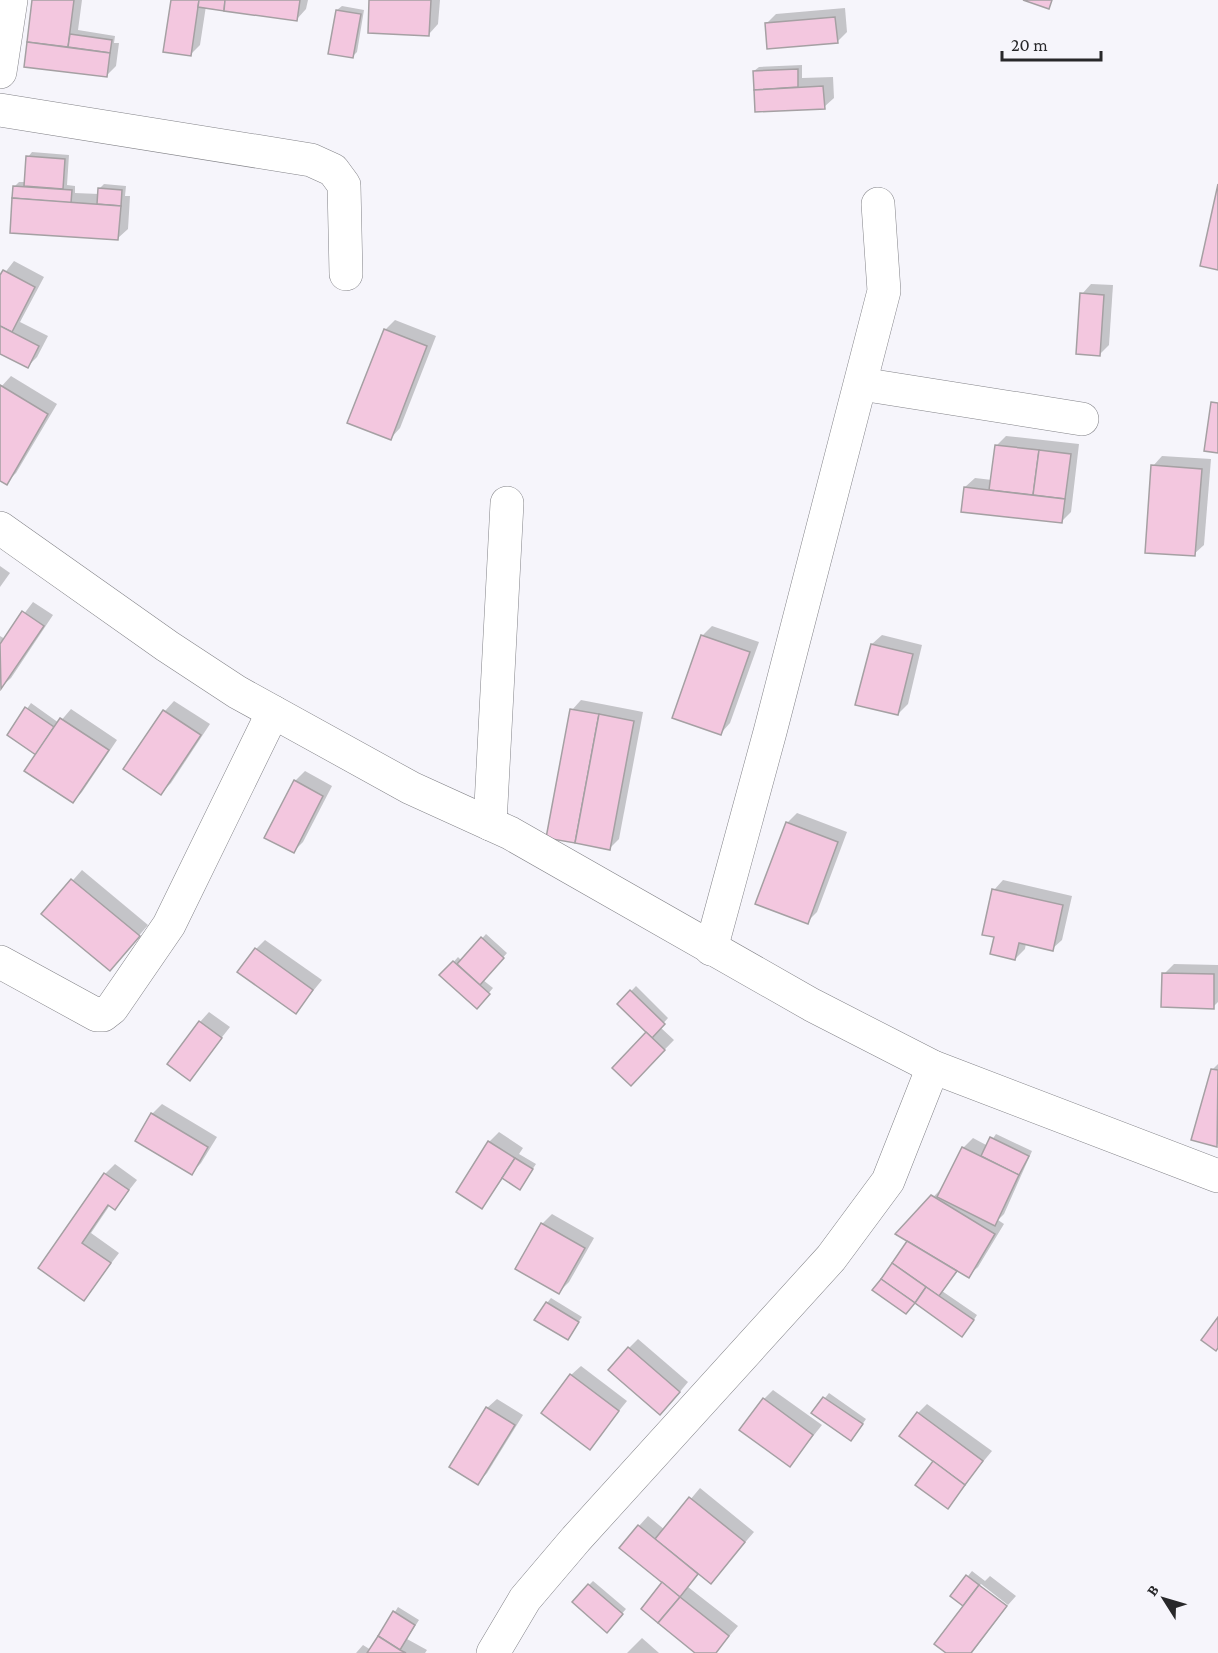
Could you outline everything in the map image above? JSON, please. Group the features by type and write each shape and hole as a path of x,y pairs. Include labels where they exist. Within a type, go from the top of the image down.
{"street":[{"path":"0,72 11,0"},
{"path":"0,110 311,160 333,170 344,185 346,274"},
{"path":"711,949 884,291 878,204"},
{"path":"861,384 1082,419"},
{"path":"490,824 507,503"},
{"path":"0,528 167,646 273,712 411,788 490,824 586,876 812,1005 933,1066 1218,1176"},
{"path":"0,962 97,1015 112,1008 169,925 273,712"},
{"path":"493,1653 525,1599 584,1530 831,1258 888,1182 933,1066"}],"building":[{"path":"32,0 74,0 68,47 27,42"},
{"path":"171,0 199,0 191,56 163,52"},
{"path":"199,0 225,0 224,11 198,7"},
{"path":"225,0 300,0 297,21 224,11"},
{"path":"369,0 431,0 429,36 368,33"},
{"path":"1023,0 1052,0 1049,9"},
{"path":"336,10 361,14 353,58 328,54"},
{"path":"835,17 838,43 767,49 765,23"},
{"path":"70,34 112,40 110,53 68,47"},
{"path":"27,42 110,53 107,77 24,67"},
{"path":"798,69 798,87 754,90 753,71"},
{"path":"823,86 825,109 755,112 754,90"},
{"path":"26,156 65,159 63,189 24,186"},
{"path":"1218,184 1218,270 1200,266"},
{"path":"13,186 72,190 71,203 12,198"},
{"path":"98,188 122,190 121,206 97,204"},
{"path":"12,198 121,206 118,240 10,233"},
{"path":"3,270 35,287 12,332 0,326 0,275"},
{"path":"1080,293 1104,295 1100,356 1076,354"},
{"path":"0,326 39,346 28,368 0,354"},
{"path":"384,329 427,346 391,440 347,423"},
{"path":"0,385 48,414 7,485 0,481"},
{"path":"1211,402 1218,403 1218,453 1204,451"},
{"path":"995,445 1039,450 1033,495 989,490"},
{"path":"1039,450 1071,454 1065,499 1033,495"},
{"path":"1151,465 1202,469 1195,556 1145,553"},
{"path":"964,487 1065,499 1062,523 961,512"},
{"path":"22,611 44,626 1,689 0,644"},
{"path":"701,635 750,652 721,735 672,718"},
{"path":"871,644 913,654 898,715 855,705"},
{"path":"25,707 54,727 36,755 7,735"},
{"path":"570,709 599,714 575,843 546,838"},
{"path":"163,710 201,735 161,795 123,769"},
{"path":"599,714 634,721 610,850 575,843"},
{"path":"60,718 109,750 73,803 24,771"},
{"path":"294,780 323,796 294,853 264,838"},
{"path":"786,822 838,842 808,924 755,904"},
{"path":"71,879 140,936 110,971 41,914"},
{"path":"992,889 1063,905 1053,951 1019,943 1015,960 990,954 994,937 982,935"},
{"path":"481,937 504,958 480,985 457,964"},
{"path":"255,948 313,990 296,1014 237,972"},
{"path":"453,961 490,994 477,1009 439,975"},
{"path":"1162,973 1214,974 1214,1009 1161,1007"},
{"path":"630,990 665,1024 652,1038 617,1004"},
{"path":"199,1021 222,1038 190,1081 167,1064"},
{"path":"646,1032 665,1050 631,1086 612,1068"},
{"path":"1211,1069 1218,1070 1217,1147 1191,1140"},
{"path":"151,1113 208,1147 192,1175 135,1141"},
{"path":"990,1137 1029,1156 1019,1175 981,1156"},
{"path":"488,1141 515,1158 482,1209 456,1192"},
{"path":"962,1147 1019,1175 995,1226 937,1197"},
{"path":"515,1158 533,1169 520,1190 502,1178"},
{"path":"104,1173 129,1190 115,1210 108,1205 82,1243 111,1263 84,1301 38,1268"},
{"path":"931,1195 995,1234 969,1278 895,1234"},
{"path":"541,1223 585,1248 559,1294 515,1269"},
{"path":"907,1241 957,1271 939,1296 892,1263"},
{"path":"892,1263 926,1287 915,1303 881,1279"},
{"path":"881,1279 915,1303 906,1314 872,1290"},
{"path":"926,1287 974,1320 962,1337 915,1303"},
{"path":"546,1302 579,1322 568,1340 534,1320"},
{"path":"1218,1317 1218,1348 1216,1351 1201,1340"},
{"path":"628,1347 680,1392 660,1415 608,1370"},
{"path":"570,1374 619,1411 590,1450 541,1413"},
{"path":"823,1397 863,1424 851,1441 811,1413"},
{"path":"763,1398 813,1435 790,1467 739,1430"},
{"path":"486,1407 515,1425 478,1485 449,1467"},
{"path":"917,1412 983,1461 965,1485 899,1436"},
{"path":"933,1461 965,1485 948,1509 915,1485"},
{"path":"689,1497 745,1542 711,1584 655,1539"},
{"path":"638,1525 698,1574 680,1597 619,1548"},
{"path":"966,1575 979,1585 963,1606 950,1596"},
{"path":"662,1582 680,1597 658,1623 641,1609"},
{"path":"588,1584 623,1614 607,1633 572,1602"},
{"path":"979,1585 1007,1606 971,1653 946,1653 934,1644"},
{"path":"680,1597 729,1636 716,1653 695,1653 658,1623"},
{"path":"393,1611 415,1625 400,1650 378,1636"},
{"path":"378,1636 400,1650 406,1653 367,1653"}]}
